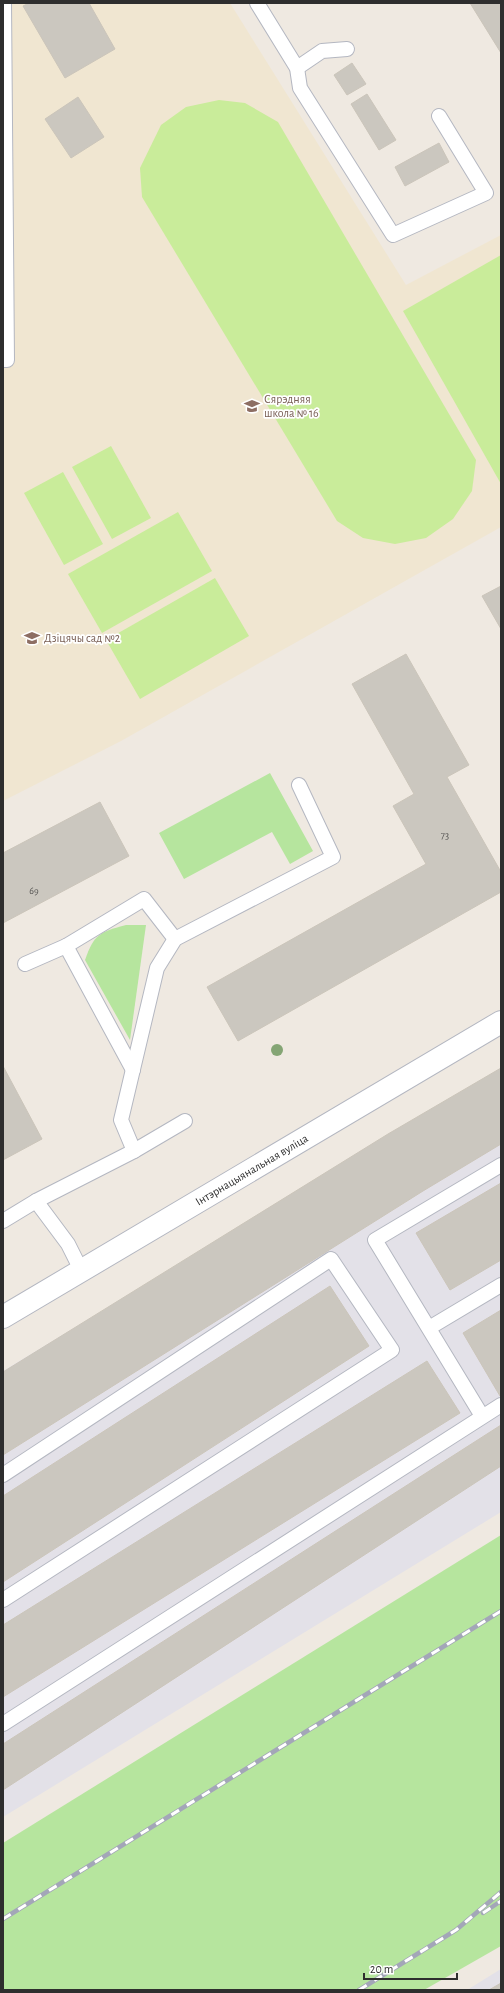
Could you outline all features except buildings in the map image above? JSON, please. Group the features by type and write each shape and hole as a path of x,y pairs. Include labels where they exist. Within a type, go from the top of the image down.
{"street":[{"name":"Інтэрнацыянальная вуліца","path":"3,1317 501,1022"}],"lane":[{"path":"3,360 7,360 4,3"},
{"path":"257,3 297,68 300,88 393,235 486,193 439,116"},
{"path":"297,68 322,51 347,49"},
{"path":"134,1151 121,1120 157,968 175,939 333,857 299,785"},
{"path":"25,964 66,946 144,898 175,939"},
{"path":"66,946 133,1070"},
{"path":"3,1221 36,1201 134,1151 184,1121"},
{"path":"482,1416 375,1240 501,1165"},
{"path":"36,1201 68,1244 81,1270"},
{"path":"3,1475 331,1259 392,1350 3,1600"},
{"path":"429,1328 501,1286"},
{"path":"3,1724 501,1405"}],"shaded area":[{"name":"Сярэдняя школа № 16","path":"3,3 230,3 406,285 501,235 501,527 121,741 3,801"},
{"path":"501,1069 501,1512 3,1817 3,1371"},
{"path":"501,1969 501,1990 467,1990"}],"green space":[{"path":"219,100 245,103 278,122 476,460 472,491 453,519 426,538 395,544 363,538 337,521 142,197 140,168 161,125 186,107"},
{"path":"501,255 501,484 403,311"},
{"path":"111,446 151,518 112,539 72,467"},
{"path":"63,472 103,544 64,565 24,493"},
{"path":"178,512 212,571 102,633 68,574"},
{"path":"215,578 249,636 140,699 106,640"},
{"path":"270,773 313,851 290,864 272,832 184,879 159,833"},
{"path":"126,925 146,925 130,1040 85,960 88,951 99,935"},
{"path":"501,1535 501,1946 424,1990 3,1990 3,1843"}],"railway":[{"path":"3,1919 501,1611"},
{"path":"359,1990 456,1930 501,1892"},
{"path":"483,1913 501,1901"}],"place":[{"name":"Сярэдняя школа № 16","path":"252,406"},
{"name":"Дзіцячы сад №2","path":"32,638"}]}
